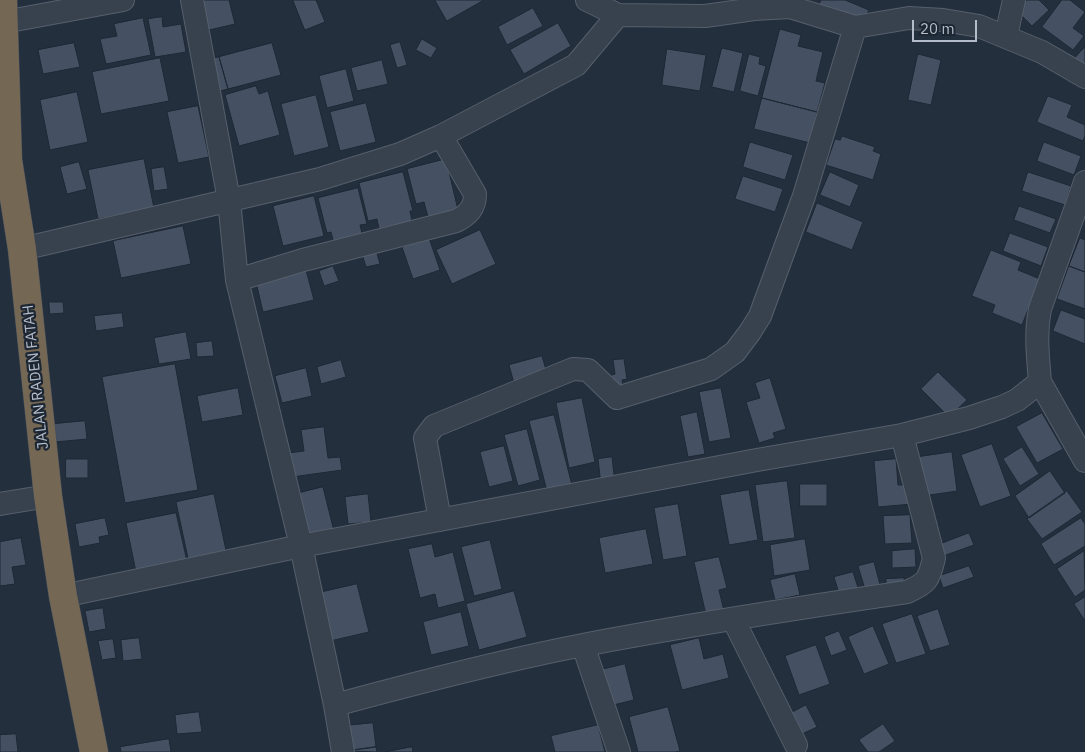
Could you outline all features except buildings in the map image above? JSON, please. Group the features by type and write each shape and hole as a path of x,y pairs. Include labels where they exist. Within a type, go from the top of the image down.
{"highway":[{"name":"JALAN RADEN FATAH","path":"4,11 4,160 22,249 48,496 64,596 94,752"}],"street":[{"path":"4,11 123,0"},
{"path":"192,0 229,200 237,280 301,546 335,705 343,752"},
{"path":"587,0 618,15 705,16 792,4 855,27 908,18 943,20 979,26 1006,36 1042,52 1085,77"},
{"path":"1006,36 1014,0"},
{"path":"22,249 320,179 400,154 441,136 576,65 618,15"},
{"path":"440,520 425,438 434,426 573,369 588,370 617,398 711,369 735,352 760,316 804,196 855,27"},
{"path":"237,280 303,260 456,221 465,216 472,209 475,194 441,136"},
{"path":"1085,182 1040,309 1037,324 1040,382 1085,461"},
{"path":"64,596 301,546 902,434 969,418 1002,407 1017,400 1040,382"},
{"path":"335,705 434,678 583,645 907,592 923,585 930,574 934,558 902,434"},
{"path":"0,504 48,496"},
{"path":"733,619 796,745"},
{"path":"583,645 619,752"}]}
